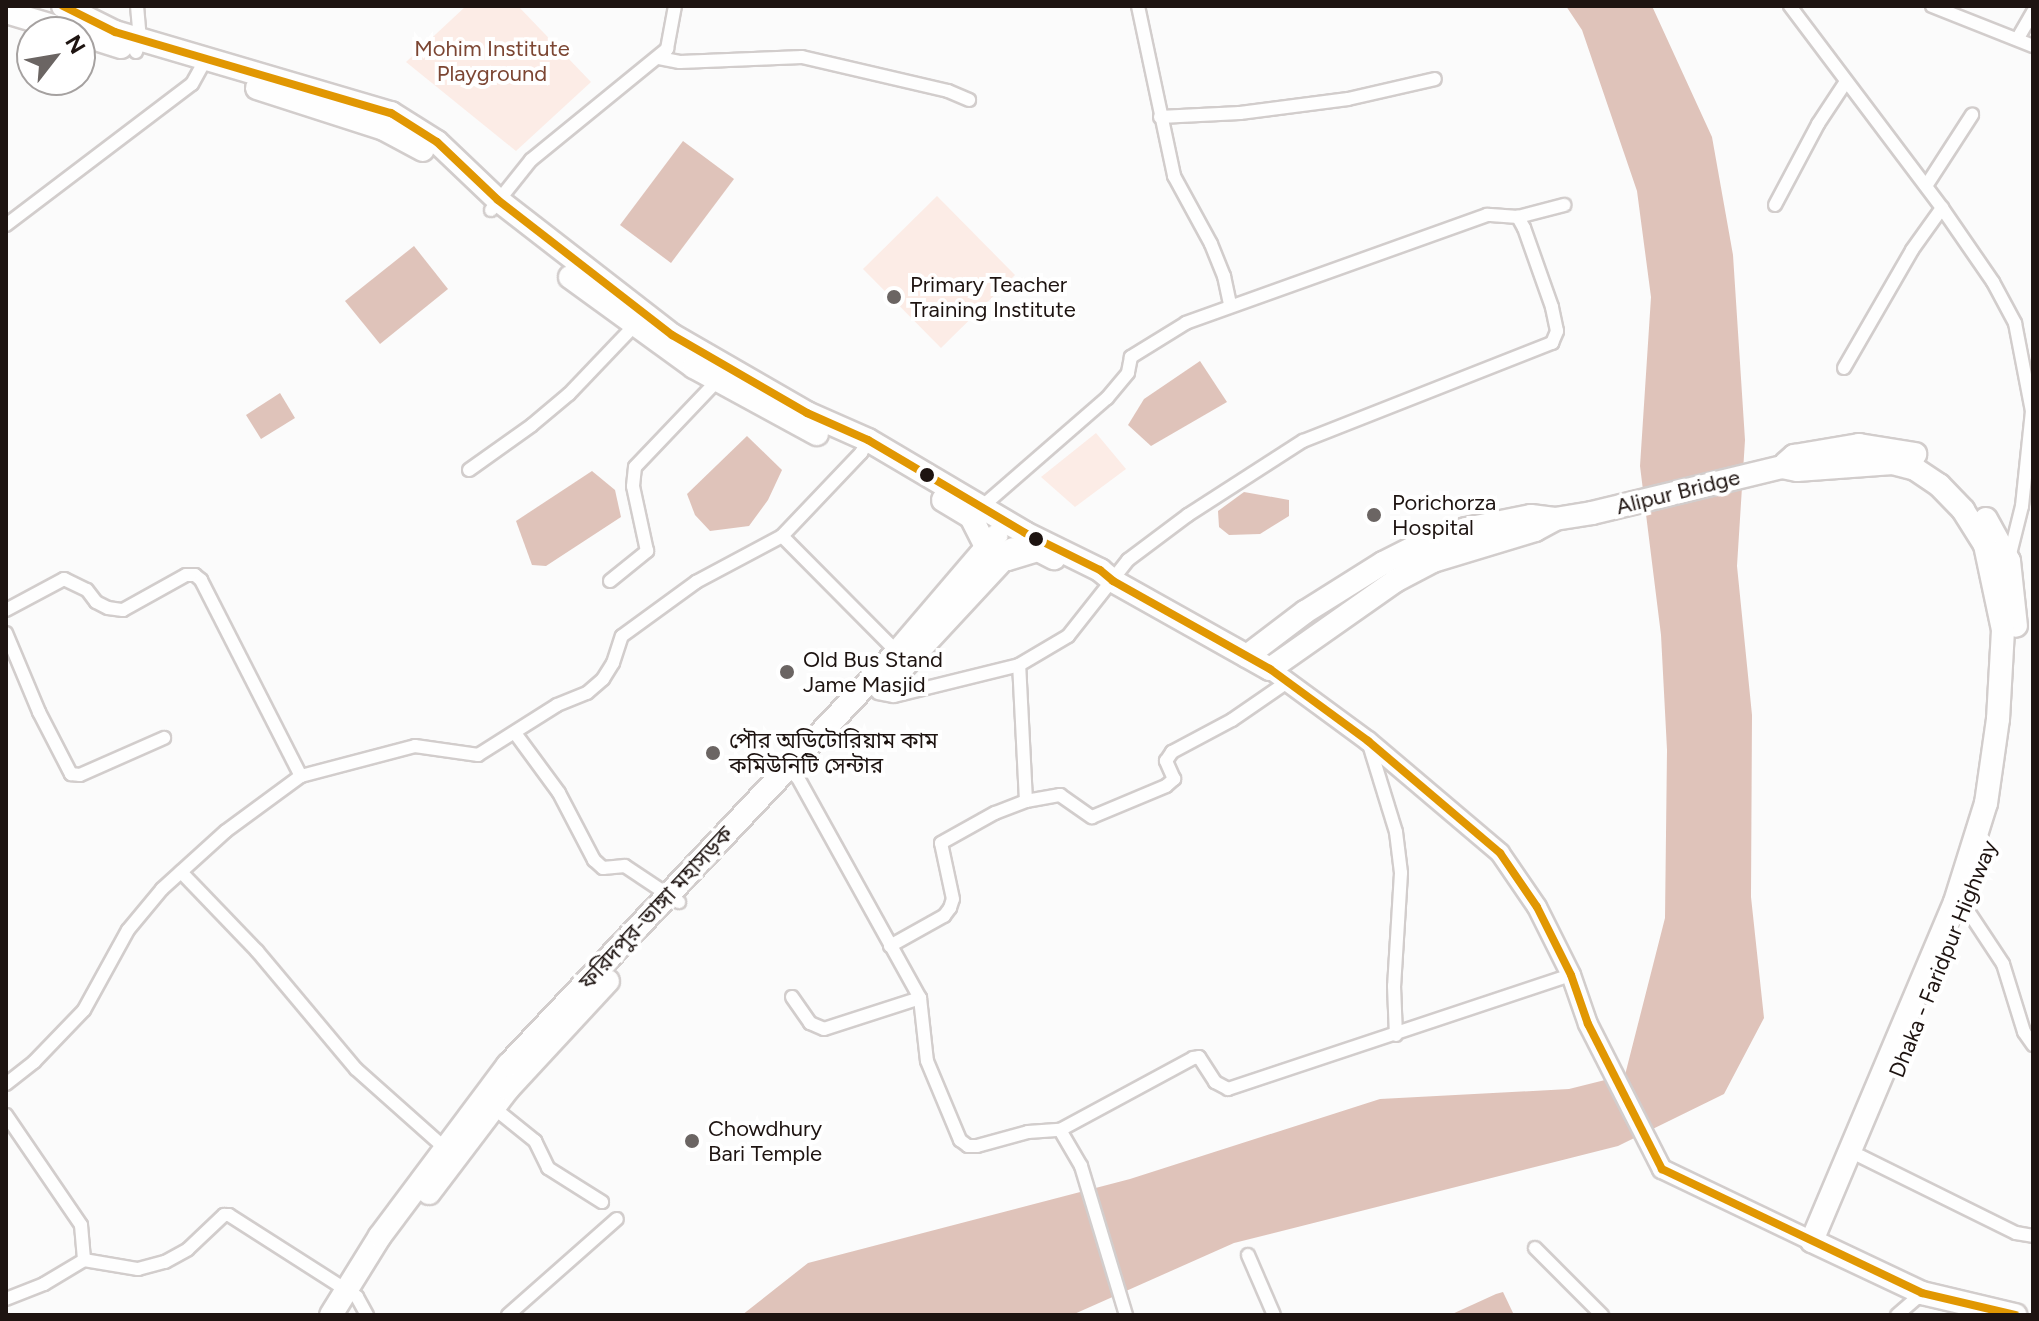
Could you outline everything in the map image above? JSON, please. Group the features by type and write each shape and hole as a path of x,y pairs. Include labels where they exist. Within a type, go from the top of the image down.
{"highway":[{"path":"63,6 138,46"},
{"path":"96,37 391,113 437,142 494,205 634,326 717,381 800,427 865,446 965,512 995,553 1038,550 1097,580 1113,581"},
{"path":"494,205 672,335 865,446 984,505 1016,527 1100,570 1113,581 1278,676 1395,581 1433,561 1535,530 1555,519"},
{"name":"Dhaka - Faridpur Highway","path":"1773,469 1794,456 1859,445 1896,448 1922,456 1950,475 1974,501 2000,565 2017,633 1999,815 1819,1244"},
{"name":"Alipur Bridge","path":"1555,519 1592,513 1773,469"},
{"path":"1247,656 1305,612 1383,563 1425,542 1531,516 1555,519"},
{"name":"ফরিদপুর-ভাঙ্গা মহাসড়ক","path":"793,773 878,693 928,629 1016,527"},
{"name":"ফরিদপুর-ভাঙ্গা মহাসড়ক","path":"331,1315 354,1304 450,1153 514,1070 793,773 897,652 928,629"},
{"name":"Dhaka - Faridpur Highway","path":"1819,1244 1860,1156 1961,905"},
{"name":"ফরিদপুর-ভাঙ্গা মহাসড়ক","path":"450,1153 494,1108 514,1070"},
{"path":"1819,1244 1922,1293 2015,1315"}],"main road":[{"path":"1278,676 1368,741 1500,853 1537,907 1571,975 1588,1024 1662,1169 1819,1244"}],"street":[{"path":"137,6 138,46"},
{"path":"494,205 531,160 659,58 671,41 675,6"},
{"path":"1138,6 1174,176 1211,244 1224,276 1230,304"},
{"path":"1790,6 1942,208 1993,282 2015,323 2033,410 2031,458 2000,565"},
{"path":"1932,6 2033,46"},
{"path":"2018,38 2033,12"},
{"path":"659,58 680,62 802,57 948,91 969,100"},
{"path":"6,225 192,84 204,65"},
{"path":"1160,117 1240,113 1348,99 1435,79"},
{"path":"1775,205 1818,124 1845,83"},
{"path":"1926,186 1972,115"},
{"path":"984,505 1107,398 1128,373 1131,357 1162,335 1230,304 1253,300 1487,215 1518,217 1564,205"},
{"path":"1844,368 1912,250 1942,208"},
{"path":"878,693 894,696 1019,665 1068,636 1128,560 1148,543 1303,441 1552,343 1557,331 1552,307 1518,217"},
{"path":"469,470 569,394 634,326"},
{"path":"610,581 647,551 633,486 635,467 717,381"},
{"path":"6,1084 34,1062 84,1010 128,930 181,872 226,831 301,776 415,746 478,755 557,705 587,693 603,679 613,663 622,636 633,626 696,582 782,536 865,446"},
{"path":"782,536 897,652"},
{"path":"6,610 64,579 80,585 96,602 123,610 186,575 195,575 201,580 301,776"},
{"path":"6,633 39,712 71,774 80,775 164,738"},
{"path":"1019,665 1026,801"},
{"path":"890,946 944,916 950,908 953,899 941,843 995,813 1026,801 1060,795 1092,817 1166,786 1174,779 1166,761 1172,752 1232,720 1278,676"},
{"path":"515,733 559,793 594,860 603,868 625,866 674,899"},
{"path":"1368,741 1396,832 1401,873 1394,986 1396,1035"},
{"path":"793,773 920,998 927,1061 960,1140 977,1146 1028,1132 1060,1130 1193,1058 1199,1057 1215,1082 1228,1089 1571,975"},
{"path":"181,872 257,951 356,1069 450,1153"},
{"path":"1961,905 2003,964 2024,1032 2033,1045"},
{"path":"792,997 810,1023 824,1029 920,998"},
{"path":"494,1108 535,1141 548,1168 602,1202"},
{"path":"6,1115 81,1225 84,1260"},
{"path":"1060,1130 1081,1166 1126,1313"},
{"path":"1860,1156 2016,1233 2033,1236"},
{"path":"6,1299 44,1284 84,1260 138,1269 165,1262 188,1249 224,1215 229,1215 354,1304"},
{"path":"508,1315 617,1219"},
{"path":"1535,1248 1602,1315"},
{"path":"1248,1255 1274,1315"},
{"path":"1897,1315 1922,1293"}],"green space":[{"name":"Mohim Institute Playground","path":"466,6 518,6 591,82 516,151 406,62"},
{"path":"937,196 1015,275 941,348 863,269"},
{"path":"1096,433 1126,469 1075,507 1041,477"}],"shaded area":[{"path":"1566,6 1652,6 1712,137 1733,255 1745,440 1737,566 1752,715 1751,897 1764,1018 1724,1094 1618,1146 1234,1243 1072,1315 742,1315 808,1263 1130,1179 1380,1099 1569,1089 1625,1075 1665,918 1667,750 1661,635 1640,466 1651,297 1637,191 1582,30"},
{"path":"683,141 734,179 671,263 620,225"},
{"path":"414,246 448,289 380,344 345,301"},
{"path":"1200,361 1227,402 1151,446 1128,425 1144,399"},
{"path":"280,393 295,418 261,439 246,415"},
{"path":"747,436 782,470 768,500 749,526 710,531 695,515 687,494"},
{"path":"592,471 615,490 621,517 546,566 532,565 516,521"},
{"path":"1244,492 1289,500 1289,516 1260,534 1229,535 1219,527 1218,511"},
{"path":"1503,1292 1514,1315 1450,1315 1496,1294"}],"transit line":[{"path":"63,6 115,32 391,113 437,142 498,200 672,335 807,413 868,440 1025,533 1100,570 1113,581 1270,669 1368,741 1500,853 1537,907 1571,975 1588,1024 1662,1169 1922,1293 2015,1315"}],"place":[{"name":"Primary Teacher Training Institute","path":"894,297"},
{"name":"Porichorza Hospital","path":"1374,515"},
{"name":"Old Bus Stand Jame Masjid","path":"787,672"},
{"name":"পৌর অডিটোরিয়াম কাম কমিউনিটি সেন্টার","path":"713,753"},
{"name":"Chowdhury Bari Temple","path":"692,1141"}]}
